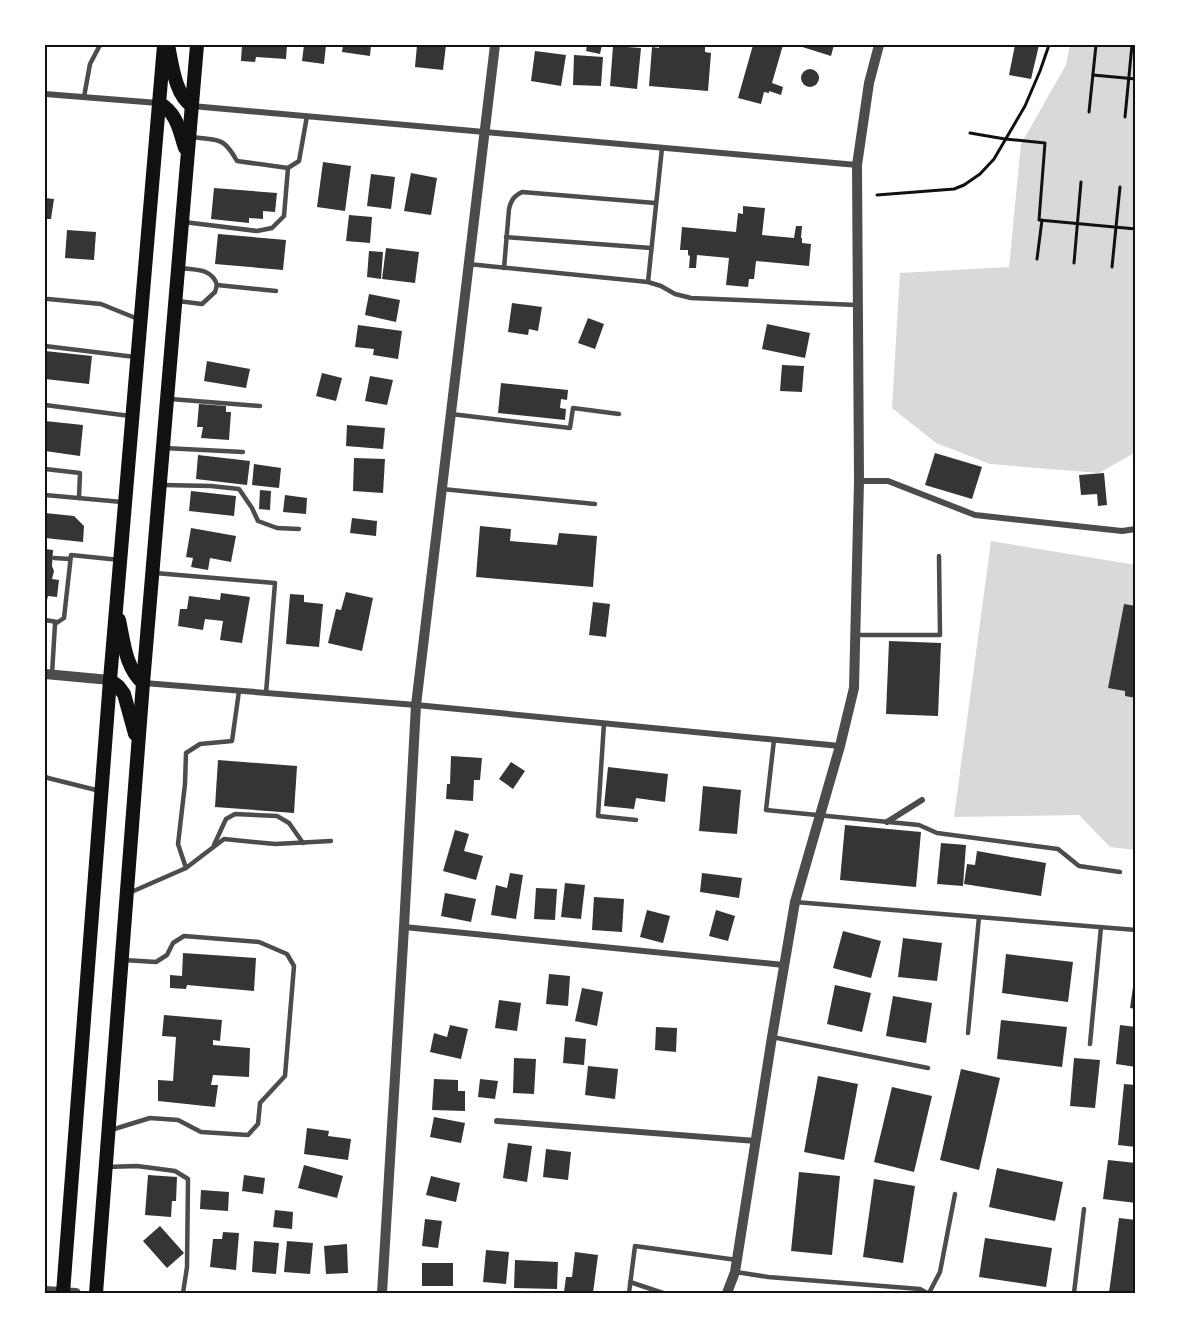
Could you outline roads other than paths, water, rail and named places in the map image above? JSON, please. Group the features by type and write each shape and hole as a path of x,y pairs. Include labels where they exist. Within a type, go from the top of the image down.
{"main road":[{"path":"63,1293 116,606 159,103 166,45"},
{"path":"166,45 180,94 186,103 192,106"},
{"path":"96,1293 143,683 197,45"},
{"path":"159,103 168,108 175,117 188,156"},
{"path":"116,606 129,665 135,676 143,683"},
{"path":"110,680 124,694 138,745"}],"street":[{"path":"382,1293 416,705 495,45"},
{"path":"727,1293 735,1272 795,902 840,746 854,688 859,481 857,165 869,83 879,45"},
{"path":"45,94 159,103"},
{"path":"192,106 857,165"},
{"path":"859,481 888,481 975,515 1122,531 1136,529"},
{"path":"49,674 110,680"},
{"path":"143,683 416,705 840,746"},
{"path":"886,822 922,800"},
{"path":"404,927 784,965"},
{"path":"496,1121 757,1141"},
{"path":"45,1291 76,1293"}],"lane":[{"path":"84,97 90,64 100,45"},
{"path":"189,137 222,141 229,146 237,162 288,168 299,161 307,116"},
{"path":"648,282 662,148"},
{"path":"182,221 256,231 272,228 284,216 288,168"},
{"path":"504,268 509,209 516,195 522,192 655,203"},
{"path":"506,237 651,248"},
{"path":"468,264 648,282 675,294 691,298 858,305"},
{"path":"175,301 202,304 215,292 217,285 215,279 205,271 178,268"},
{"path":"217,285 276,291"},
{"path":"48,299 101,304 141,320"},
{"path":"45,346 137,357"},
{"path":"167,399 260,406"},
{"path":"45,405 132,417"},
{"path":"451,414 570,428 573,408 619,414"},
{"path":"163,448 243,452"},
{"path":"45,470 80,473 79,498"},
{"path":"160,486 211,486 239,489 258,521 278,528 299,529"},
{"path":"442,489 595,504"},
{"path":"45,495 125,502"},
{"path":"49,674 55,624 64,618 71,555 120,560"},
{"path":"855,635 940,635 939,556"},
{"path":"54,558 70,560"},
{"path":"152,573 275,583 266,693"},
{"path":"45,620 58,622"},
{"path":"186,868 178,844 186,753 200,744 232,741 239,691"},
{"path":"604,723 598,816 636,820"},
{"path":"774,740 766,810 919,825 937,833 1058,849 1079,866 1120,872"},
{"path":"45,776 101,791"},
{"path":"212,848 226,819 235,814 277,816 288,823 303,843"},
{"path":"127,894 186,868 224,839 275,844 331,841"},
{"path":"795,902 1136,930"},
{"path":"968,1033 980,917"},
{"path":"1090,1044 1101,927"},
{"path":"108,1131 150,1119 178,1120 201,1132 249,1135 258,1124 260,1103 285,1076 294,966 287,954 259,942 184,936 173,943 167,955 156,962 122,960"},
{"path":"772,1037 928,1068"},
{"path":"105,1167 137,1166 175,1171 188,1179 187,1267 183,1293"},
{"path":"735,1272 768,1277 920,1289 928,1293 940,1272 955,1194"},
{"path":"1074,1293 1084,1209"},
{"path":"629,1293 635,1246 737,1260"},
{"path":"630,1282 663,1293"}]}
